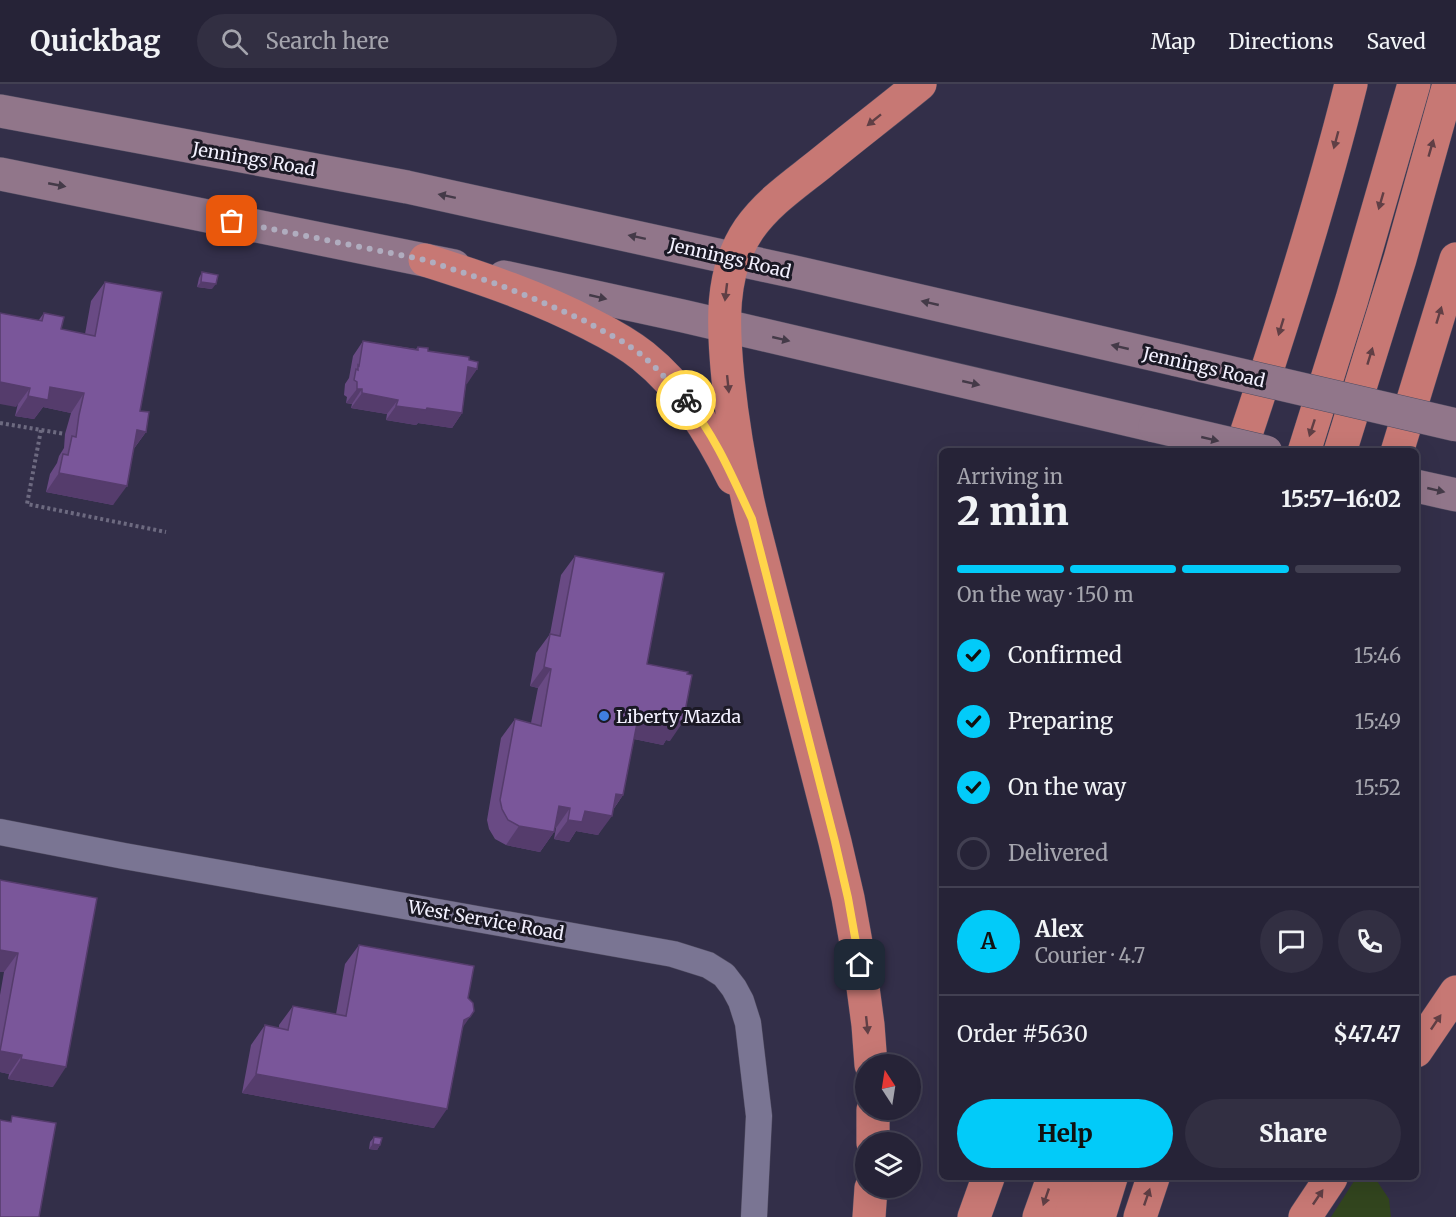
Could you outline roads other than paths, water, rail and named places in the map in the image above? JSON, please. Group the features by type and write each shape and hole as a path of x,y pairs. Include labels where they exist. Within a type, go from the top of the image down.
{"highway":[{"path":"870,1054 860,965 848,898 743,481 731,406 724,326 725,300 734,259 748,231 771,203 920,84"},
{"path":"1241,448 1297,275 1352,84"},
{"path":"1305,448 1352,299 1414,84"},
{"path":"1341,448 1400,259 1449,84"},
{"path":"1397,448 1456,259"},
{"path":"425,260 494,283 557,308 606,333 643,356 674,385 702,422 752,519"},
{"path":"1419,1047 1456,992"},
{"path":"974,1217 987,1180"},
{"path":"1039,1217 1052,1180"},
{"path":"1070,1217 1083,1180"},
{"path":"1099,1217 1110,1180"},
{"path":"1140,1217 1152,1180"},
{"path":"1305,1217 1330,1180"},
{"path":"869,1217 870,1198"}],"main road":[{"name":"Jennings Road","path":"0,111 406,187 734,259 1456,425"},
{"path":"0,174 425,260 724,326 1249,448"},
{"path":"1419,487 1456,495"}],"street":[{"name":"West Service Road","path":"0,832 673,954 708,965 723,975 734,988 741,1001 747,1023 759,1116 754,1217"}],"place":[{"name":"Liberty Mazda","path":"604,716"}]}
